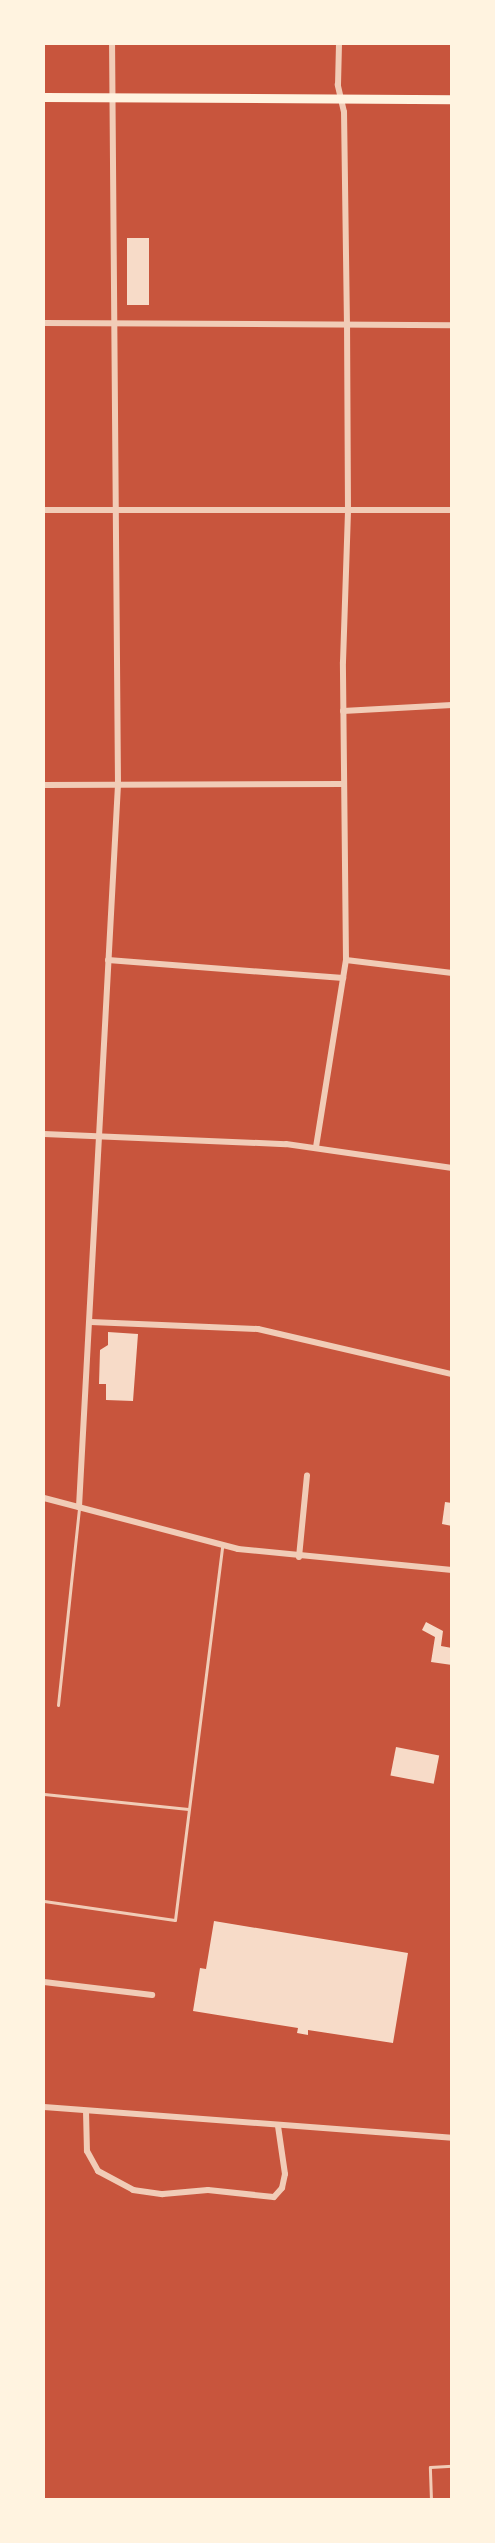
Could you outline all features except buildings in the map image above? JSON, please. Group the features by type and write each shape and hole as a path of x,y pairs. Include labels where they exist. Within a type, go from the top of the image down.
{"main road":[{"path":"44,97 452,99"}],"street":[{"path":"79,1507 91,1322 118,785 112,44"},
{"path":"316,1147 346,960 343,711 348,511 347,326 342,99 338,85 339,44"},
{"path":"44,323 452,326"},
{"path":"44,510 452,510"},
{"path":"343,711 452,705"},
{"path":"44,785 344,784"},
{"path":"108,960 343,978"},
{"path":"346,960 452,973"},
{"path":"44,1134 316,1147 452,1168"},
{"path":"91,1322 258,1329 452,1374"},
{"path":"299,1557 307,1475"},
{"path":"44,1498 222,1546 299,1557 452,1570"},
{"path":"44,1982 152,1995"},
{"path":"44,2107 452,2138"},
{"path":"86,2111 87,2151 98,2171 133,2190 163,2194 208,2190 274,2196 282,2188 285,2174 278,2126"}],"lane":[{"path":"57,1705 79,1507"},
{"path":"44,1901 175,1920 222,1546"},
{"path":"44,1794 189,1809"},
{"path":"431,2499 430,2467 452,2466"}]}
